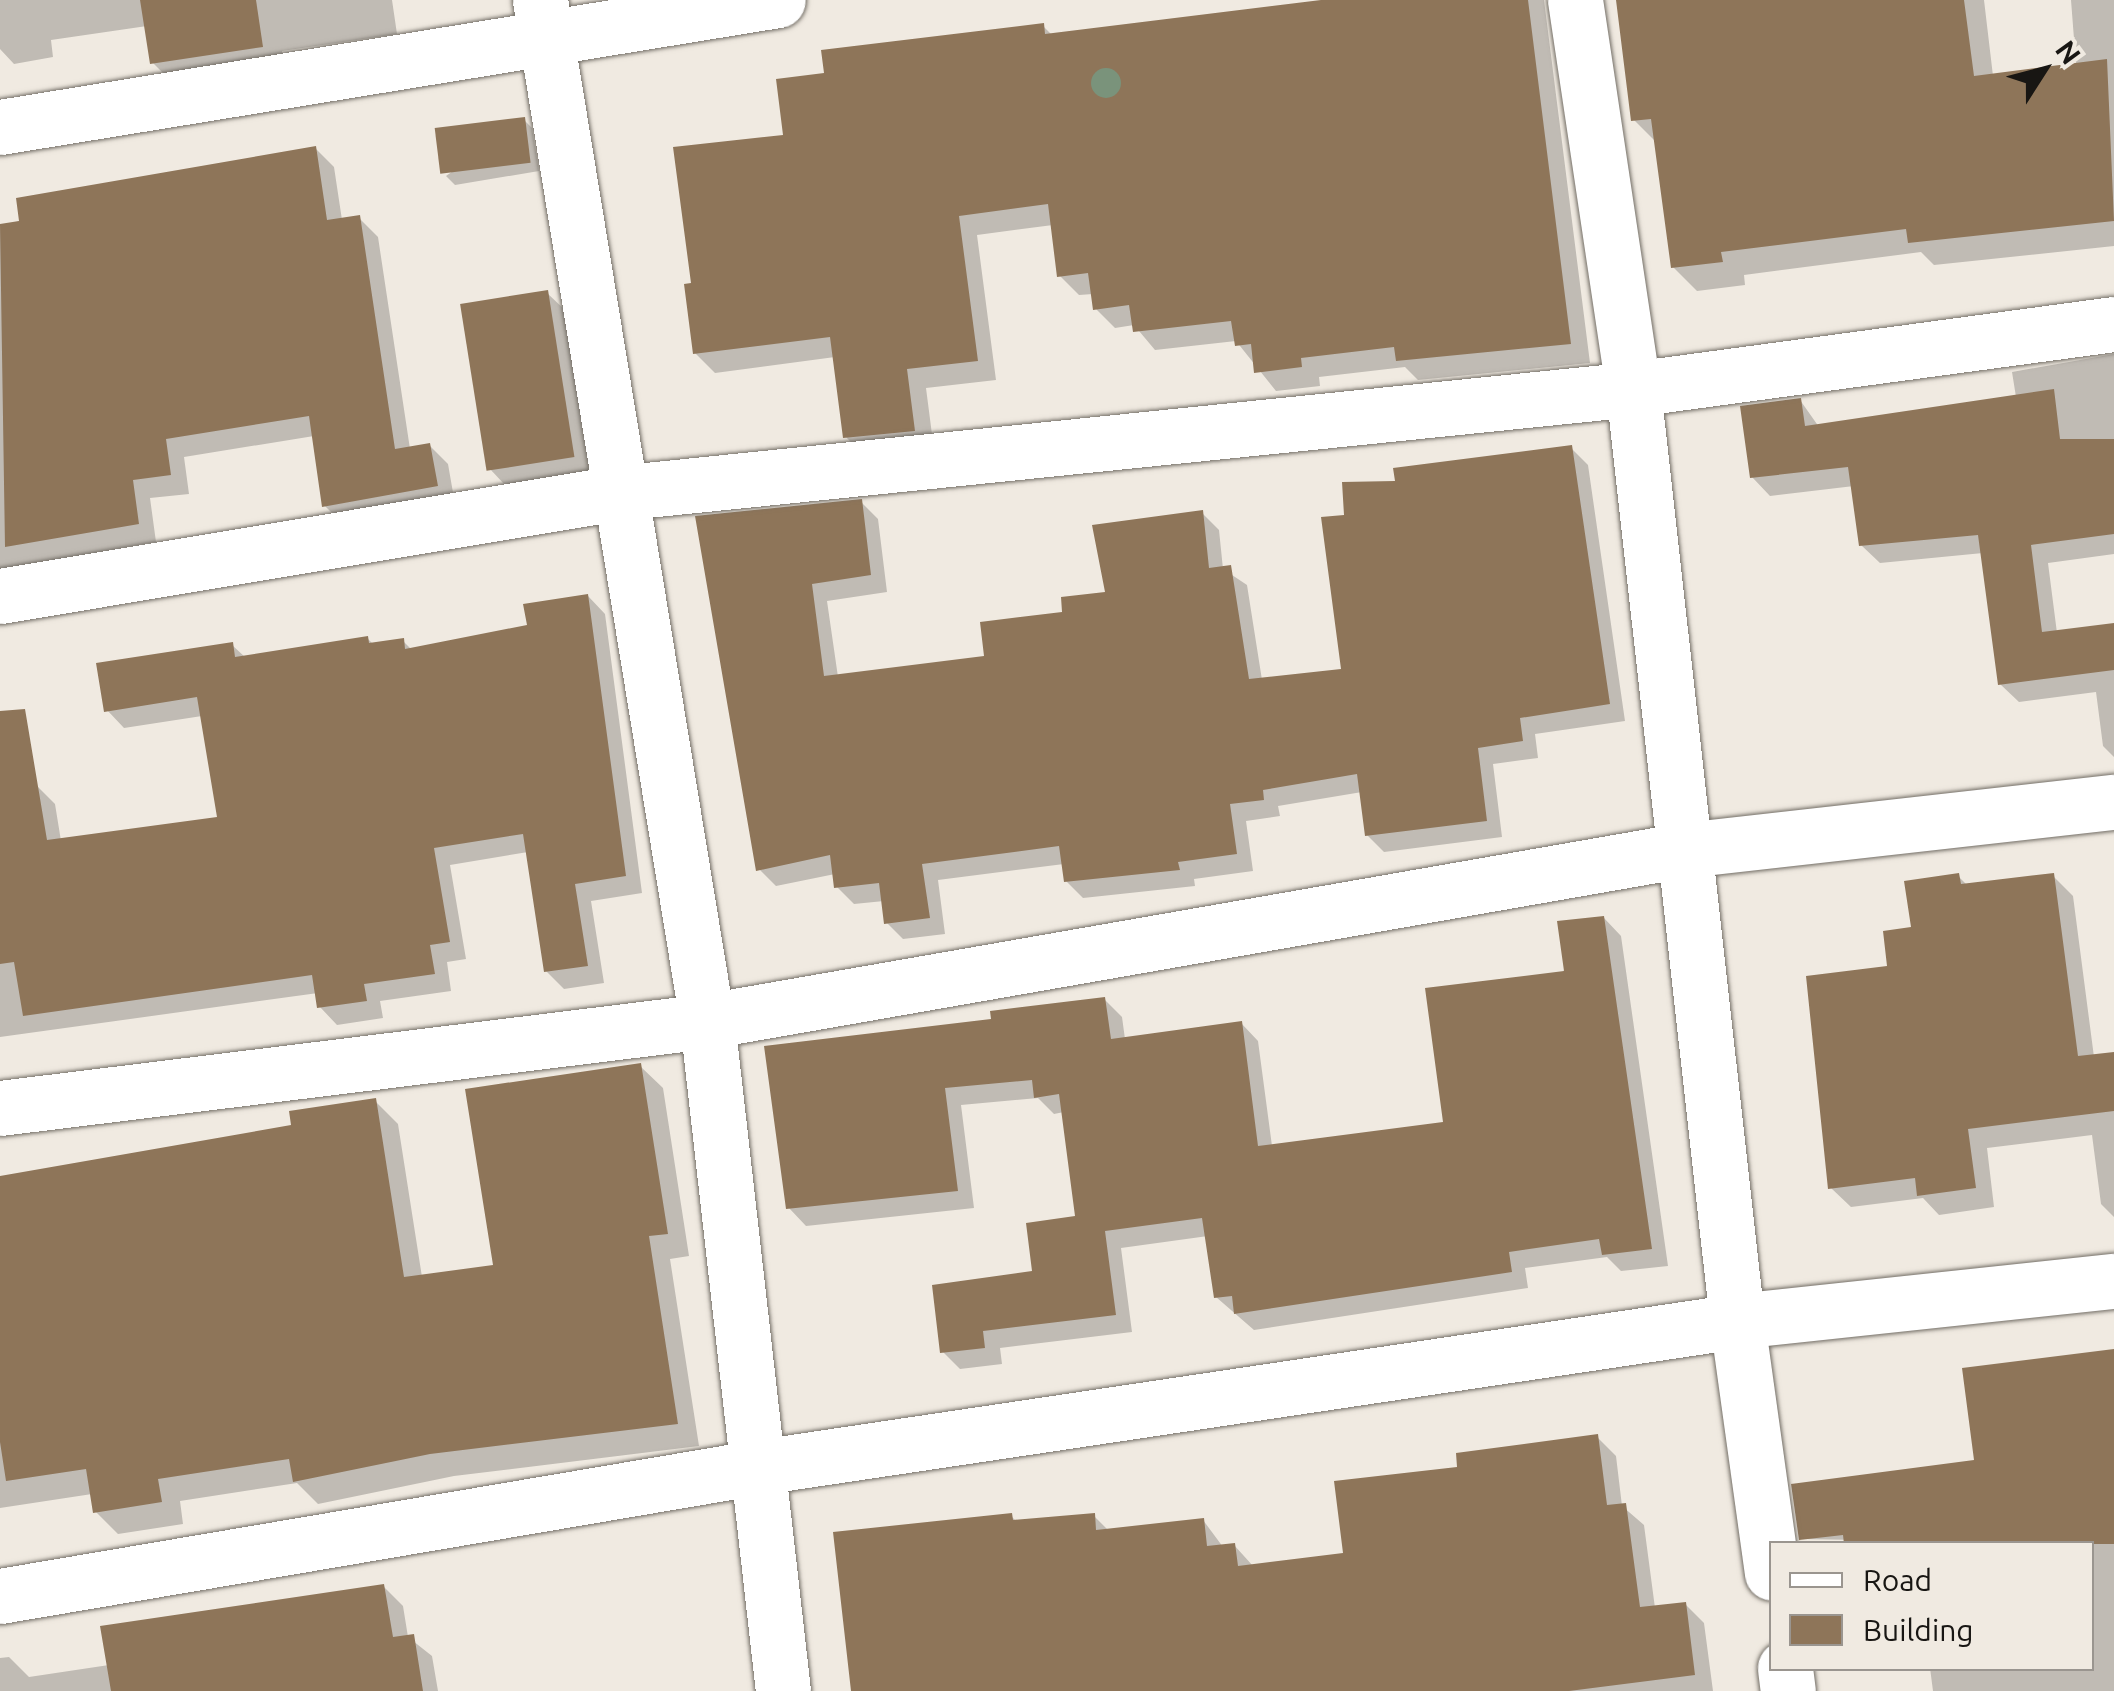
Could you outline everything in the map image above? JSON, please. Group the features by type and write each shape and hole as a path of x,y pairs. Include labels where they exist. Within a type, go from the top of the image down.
{"street":[{"path":"0,127 542,18 778,0"},
{"path":"1575,0 1632,389 1736,1322 1769,1552"},
{"path":"542,18 617,493 707,1021 783,1691"},
{"path":"0,596 617,493 1632,389 2114,324"},
{"path":"0,1108 707,1021 1684,850 2114,802"},
{"path":"0,1596 759,1467 1736,1322 2114,1281"}],"building":[{"path":"140,0 256,0 263,47 150,64"},
{"path":"1321,0 1528,0 1571,344 1396,361 1394,347 1301,358 1302,367 1254,373 1251,344 1235,346 1231,321 1133,332 1129,305 1093,310 1088,273 1057,277 1048,204 959,216 978,361 907,369 915,431 843,438 830,337 693,354 684,284 691,283 673,147 783,135 776,79 824,73 821,50 1044,23 1045,34"},
{"path":"1616,0 1964,0 1974,76 2107,59 2114,221 1908,243 1906,229 1721,252 1723,262 1671,268 1651,119 1631,121"},
{"path":"525,117 531,163 440,174 435,128"},
{"path":"316,146 327,220 360,215 395,449 430,443 438,486 322,507 309,416 166,439 171,475 133,480 139,524 5,547 0,224 19,221 16,198"},
{"path":"548,290 574,457 487,471 460,304"},
{"path":"2054,389 2060,439 2114,439 2114,534 2031,545 2042,632 2114,623 2114,670 1998,685 1978,535 1859,546 1848,467 1750,478 1740,406 1801,398 1805,426"},
{"path":"1572,445 1610,704 1520,718 1523,741 1478,748 1487,821 1365,836 1357,774 1263,790 1264,800 1230,804 1237,854 1178,862 1180,870 1064,882 1059,846 922,864 930,918 884,924 879,883 834,888 830,855 756,871 695,516 862,499 871,575 812,584 824,676 984,656 980,622 1062,612 1061,597 1105,592 1092,525 1203,510 1209,568 1231,565 1249,679 1341,669 1321,517 1344,515 1342,482 1395,481 1393,468"},
{"path":"588,594 626,876 575,884 588,966 544,972 523,834 434,848 450,942 430,945 435,974 364,984 367,1001 317,1008 312,975 23,1016 14,962 0,964 0,711 25,709 47,840 217,817 197,697 104,712 96,663 233,642 235,657 368,636 369,643 404,638 405,649 527,625 523,604"},
{"path":"1959,873 1961,884 2054,873 2078,1056 2114,1052 2114,1111 1968,1129 1976,1188 1917,1196 1915,1178 1828,1189 1806,976 1887,966 1883,931 1911,927 1904,881"},
{"path":"1604,916 1652,1249 1602,1255 1599,1239 1509,1252 1512,1272 1234,1314 1232,1296 1214,1298 1202,1218 1105,1231 1116,1315 983,1331 985,1348 940,1353 932,1285 1032,1271 1026,1223 1075,1216 1059,1094 1034,1098 1032,1080 945,1088 958,1191 786,1209 764,1046 991,1019 990,1011 1105,997 1111,1039 1242,1021 1258,1146 1443,1122 1425,988 1564,971 1557,921"},
{"path":"641,1063 668,1234 649,1236 678,1424 430,1454 293,1482 289,1459 158,1479 162,1502 93,1513 86,1469 6,1481 0,1442 0,1176 291,1125 289,1111 376,1098 404,1277 493,1265 465,1089"},
{"path":"2114,1349 2114,1544 1844,1541 1843,1535 1799,1540 1791,1484 1974,1460 1962,1368"},
{"path":"1598,1434 1607,1505 1626,1503 1640,1607 1686,1602 1695,1675 1569,1691 851,1691 833,1532 1012,1513 1013,1520 1095,1513 1096,1530 1204,1518 1207,1546 1235,1543 1238,1566 1343,1553 1334,1481 1457,1467 1456,1453"},
{"path":"384,1584 393,1637 414,1634 423,1691 111,1691 100,1626"}]}
